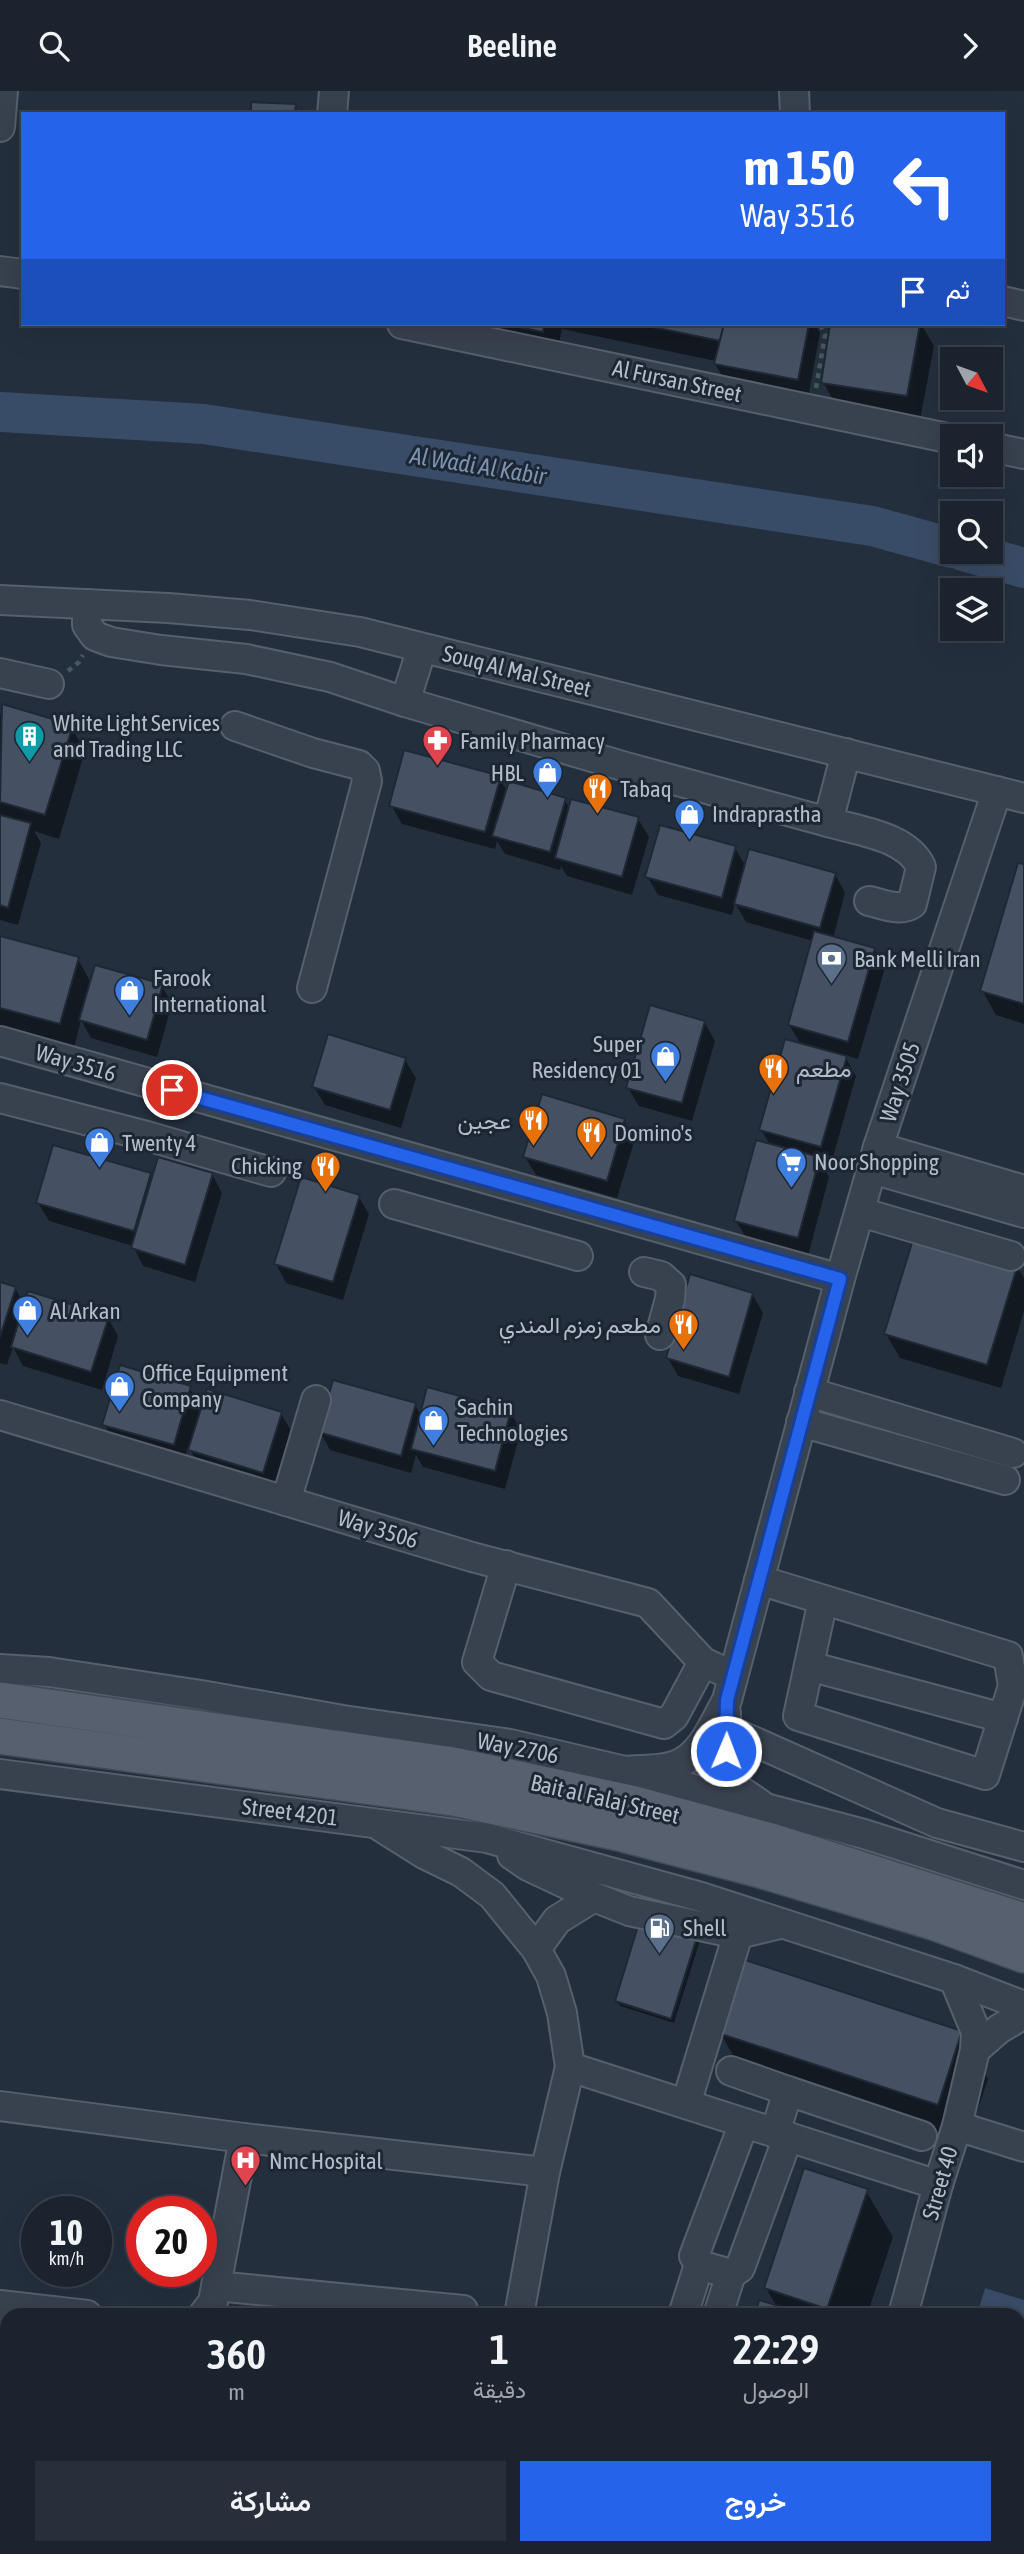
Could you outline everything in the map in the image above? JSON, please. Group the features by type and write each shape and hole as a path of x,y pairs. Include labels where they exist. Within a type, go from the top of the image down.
{"main road":[{"name":"Bait al Falaj Street","path":"0,1700 454,1765 631,1803 771,1841 1024,1921"},
{"name":"Bait al Falaj Street","path":"0,1736 453,1798 623,1833 757,1869 933,1922 1024,1955"}],"street":[{"path":"0,127 3,91"},
{"path":"332,112 334,91"},
{"path":"794,91 795,112"},
{"path":"0,271 21,274"},
{"path":"1005,301 1024,306"},
{"name":"Al Fursan Street","path":"412,326 940,436"},
{"path":"1003,450 1024,454"},
{"name":"Souq Al Mal Street","path":"0,600 250,615 360,632 1024,798"},
{"path":"87,604 87,625 95,636 128,646 246,659 330,677 405,702 626,767 887,840 905,847 917,857 922,867 912,904 906,908 869,901"},
{"path":"405,702 422,647"},
{"path":"0,673 50,684"},
{"path":"235,726 313,753 359,765 365,771 368,781 312,988"},
{"path":"828,822 846,753"},
{"name":"Way 3505","path":"769,1810 735,1787 726,1773 726,1728 730,1688 875,1158 997,791"},
{"name":"Way 3516","path":"0,1041 840,1279"},
{"path":"0,1098 271,1172"},
{"path":"875,1158 1024,1190"},
{"path":"875,1158 1024,1213"},
{"path":"394,1204 578,1256"},
{"path":"860,1212 1011,1255"},
{"path":"644,1272 661,1276 671,1285 660,1335"},
{"path":"801,1422 1009,1466 809,1392"},
{"path":"286,1501 316,1400"},
{"name":"Way 3506","path":"2,1422 648,1603 730,1688"},
{"path":"506,1565 477,1662 491,1677 664,1724 674,1716 703,1662"},
{"path":"759,1580 823,1599 1008,1656 1013,1686 985,1776 798,1716 823,1599"},
{"path":"0,1661 48,1672"},
{"path":"809,1666 1003,1718"},
{"name":"Way 2706","path":"0,1669 48,1672 510,1744 625,1771 864,1834 1024,1885"},
{"name":"Way 3505","path":"625,1771 675,1766 690,1756 705,1739 730,1688"},
{"path":"726,1728 936,1823 1024,1847"},
{"name":"Street 4201","path":"0,1774 373,1822 424,1854 461,1872 492,1895 536,1949 551,1976 562,2014 570,2067 545,2172 520,2308"},
{"path":"373,1822 486,1837 701,1897 954,1979 1024,2006"},
{"path":"486,1837 528,1866 629,1911 738,1934 780,1924"},
{"path":"536,1949 557,1920 594,1897"},
{"path":"686,2104 738,1934"},
{"name":"Street 40","path":"905,2308 937,2185 957,2126 975,2050 976,2032 954,1979"},
{"path":"975,2050 999,2029 1024,2014"},
{"path":"570,2067 937,2185"},
{"path":"731,2071 922,2136"},
{"path":"720,2308 731,2274 740,2267 781,2135 788,2091"},
{"path":"0,2106 244,2138 545,2172"},
{"path":"731,2274 699,2265 694,2256 744,2123"},
{"path":"957,2126 1023,2143"},
{"path":"217,2281 244,2138"},
{"path":"685,2308 699,2265"},
{"path":"217,2286 442,2308"},
{"path":"208,2308 213,2302 216,2287"},
{"path":"0,2305 26,2308"}],"path":[{"path":"813,410 825,335 821,326"},
{"path":"50,684 79,662 95,636"}],"water":[{"path":"985,2288 1024,2300 1024,2308 979,2308"}],"building":[{"path":"251,102 296,104 295,112 251,112"},
{"path":"513,326 544,326 543,332"},
{"path":"648,326 724,326 720,341"},
{"path":"724,326 809,326 798,380 714,364"},
{"path":"830,326 920,326 907,396 821,383"},
{"name":"White Light Services and Trading LLC","path":"2,704 73,725 45,815 0,802"},
{"path":"404,750 501,776 485,832 389,806"},
{"path":"509,781 566,798 550,852 492,836"},
{"path":"571,799 639,817 622,877 555,858"},
{"path":"0,815 31,823 8,908 0,905"},
{"path":"660,825 736,846 722,898 645,877"},
{"path":"749,849 836,873 820,928 734,904"},
{"path":"1018,863 1024,864 1024,1004 980,991"},
{"name":"Bank Melli Iran","path":"814,931 875,948 848,1042 788,1025"},
{"path":"0,936 79,957 60,1024 0,1008"},
{"path":"95,965 163,984 147,1040 79,1020"},
{"path":"650,1005 705,1021 682,1103 626,1088"},
{"path":"328,1034 406,1058 390,1110 312,1087"},
{"path":"785,1039 847,1056 821,1147 759,1130"},
{"path":"542,1094 625,1119 607,1181 523,1157"},
{"path":"756,1140 820,1157 798,1238 734,1221"},
{"path":"53,1145 151,1173 134,1231 36,1203"},
{"path":"158,1157 213,1173 185,1265 131,1248"},
{"path":"301,1177 360,1195 333,1282 274,1264"},
{"path":"915,1233 1018,1264 987,1365 884,1334"},
{"path":"690,1274 753,1293 729,1377 666,1358"},
{"path":"0,1282 16,1287 0,1337"},
{"path":"28,1291 109,1316 91,1372 11,1347"},
{"path":"120,1365 191,1386 174,1445 102,1425"},
{"path":"333,1380 416,1403 401,1456 318,1432"},
{"path":"427,1387 511,1410 495,1471 411,1449"},
{"path":"207,1389 282,1412 263,1473 188,1450"},
{"name":"Shell","path":"649,1890 706,1909 671,2019 615,2001"},
{"path":"742,1959 962,2031 938,2105 718,2033"},
{"path":"804,2168 868,2189 827,2308 764,2288"},
{"path":"759,2300 786,2308 757,2308"}],"waterway":[{"name":"Al Wadi Al Kabir","path":"0,412 204,424 872,526 940,545"},
{"name":"Al Wadi Al Kabir","path":"1003,562 1024,568"}],"place":[{"name":"White Light Services and Trading LLC","path":"30,763"},
{"name":"Family Pharmacy","path":"437,768"},
{"name":"HBL","path":"547,800"},
{"name":"Tabaq","path":"597,816"},
{"name":"Indraprastha","path":"689,841"},
{"name":"Bank Melli Iran","path":"831,986"},
{"name":"Farook International","path":"130,1018"},
{"name":"Super Residency 01","path":"665,1084"},
{"name":"مطعم","path":"773,1096"},
{"name":"عجين","path":"534,1148"},
{"name":"Domino's","path":"591,1160"},
{"name":"Twenty 4","path":"99,1170"},
{"name":"Noor Shopping","path":"791,1189"},
{"name":"Chicking","path":"325,1193"},
{"name":"Al Arkan","path":"27,1338"},
{"name":"مطعم زمزم المندي","path":"684,1352"},
{"name":"Office Equipment Company","path":"119,1413"},
{"name":"Sachin Technologies","path":"434,1447"},
{"name":"Shell","path":"660,1955"},
{"name":"Nmc Hospital","path":"246,2188"}],"route":[{"path":"172,1090 840,1279 727,1700 726,1751"}]}
